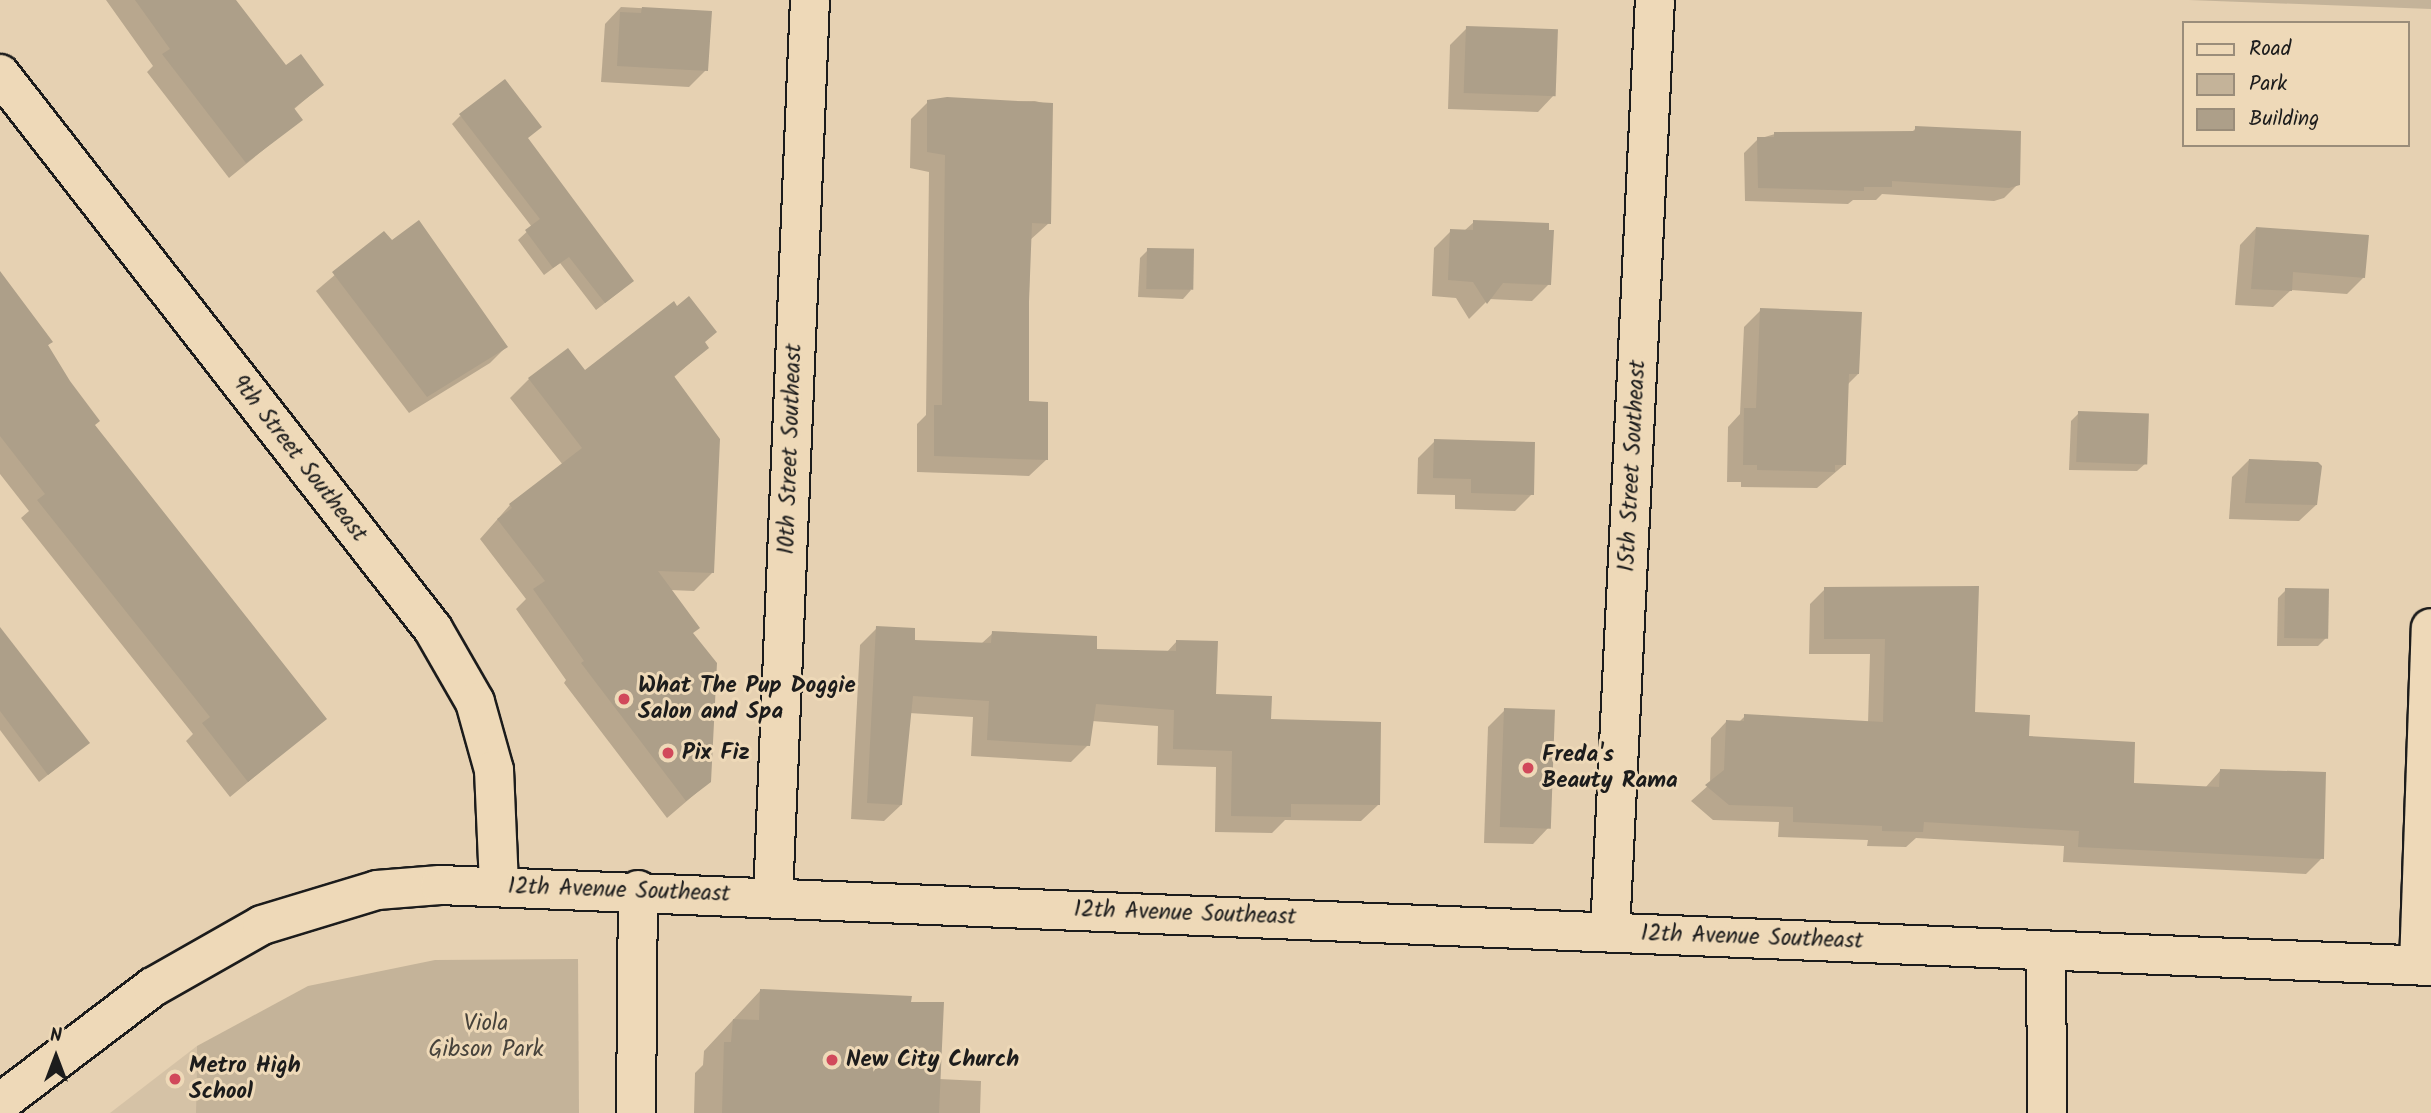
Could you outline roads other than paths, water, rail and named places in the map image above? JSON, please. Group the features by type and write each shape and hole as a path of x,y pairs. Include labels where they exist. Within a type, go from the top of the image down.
{"street":[{"name":"10th Street Southeast","path":"773,897 810,0"},
{"name":"15th Street Southeast","path":"1610,932 1656,0"},
{"name":"9th Street Southeast","path":"0,74 433,629 475,702 494,771 499,886"},
{"path":"2425,965 2431,628"},
{"name":"12th Avenue Southeast","path":"0,1103 153,987 262,925 377,890 499,886 638,890 2425,965"},
{"path":"636,1113 638,890"},
{"path":"2046,951 2047,1113"}],"place":[{"name":"What The Pup Doggie Salon and Spa","path":"624,699"},
{"name":"Pix Fiz","path":"668,753"},
{"name":"Freda's Beauty Rama","path":"1528,768"},
{"name":"New City Church","path":"832,1060"},
{"name":"Metro High School","path":"175,1079"}],"park label":[{"name":"Viola Gibson Park","path":"486,1037"}]}
